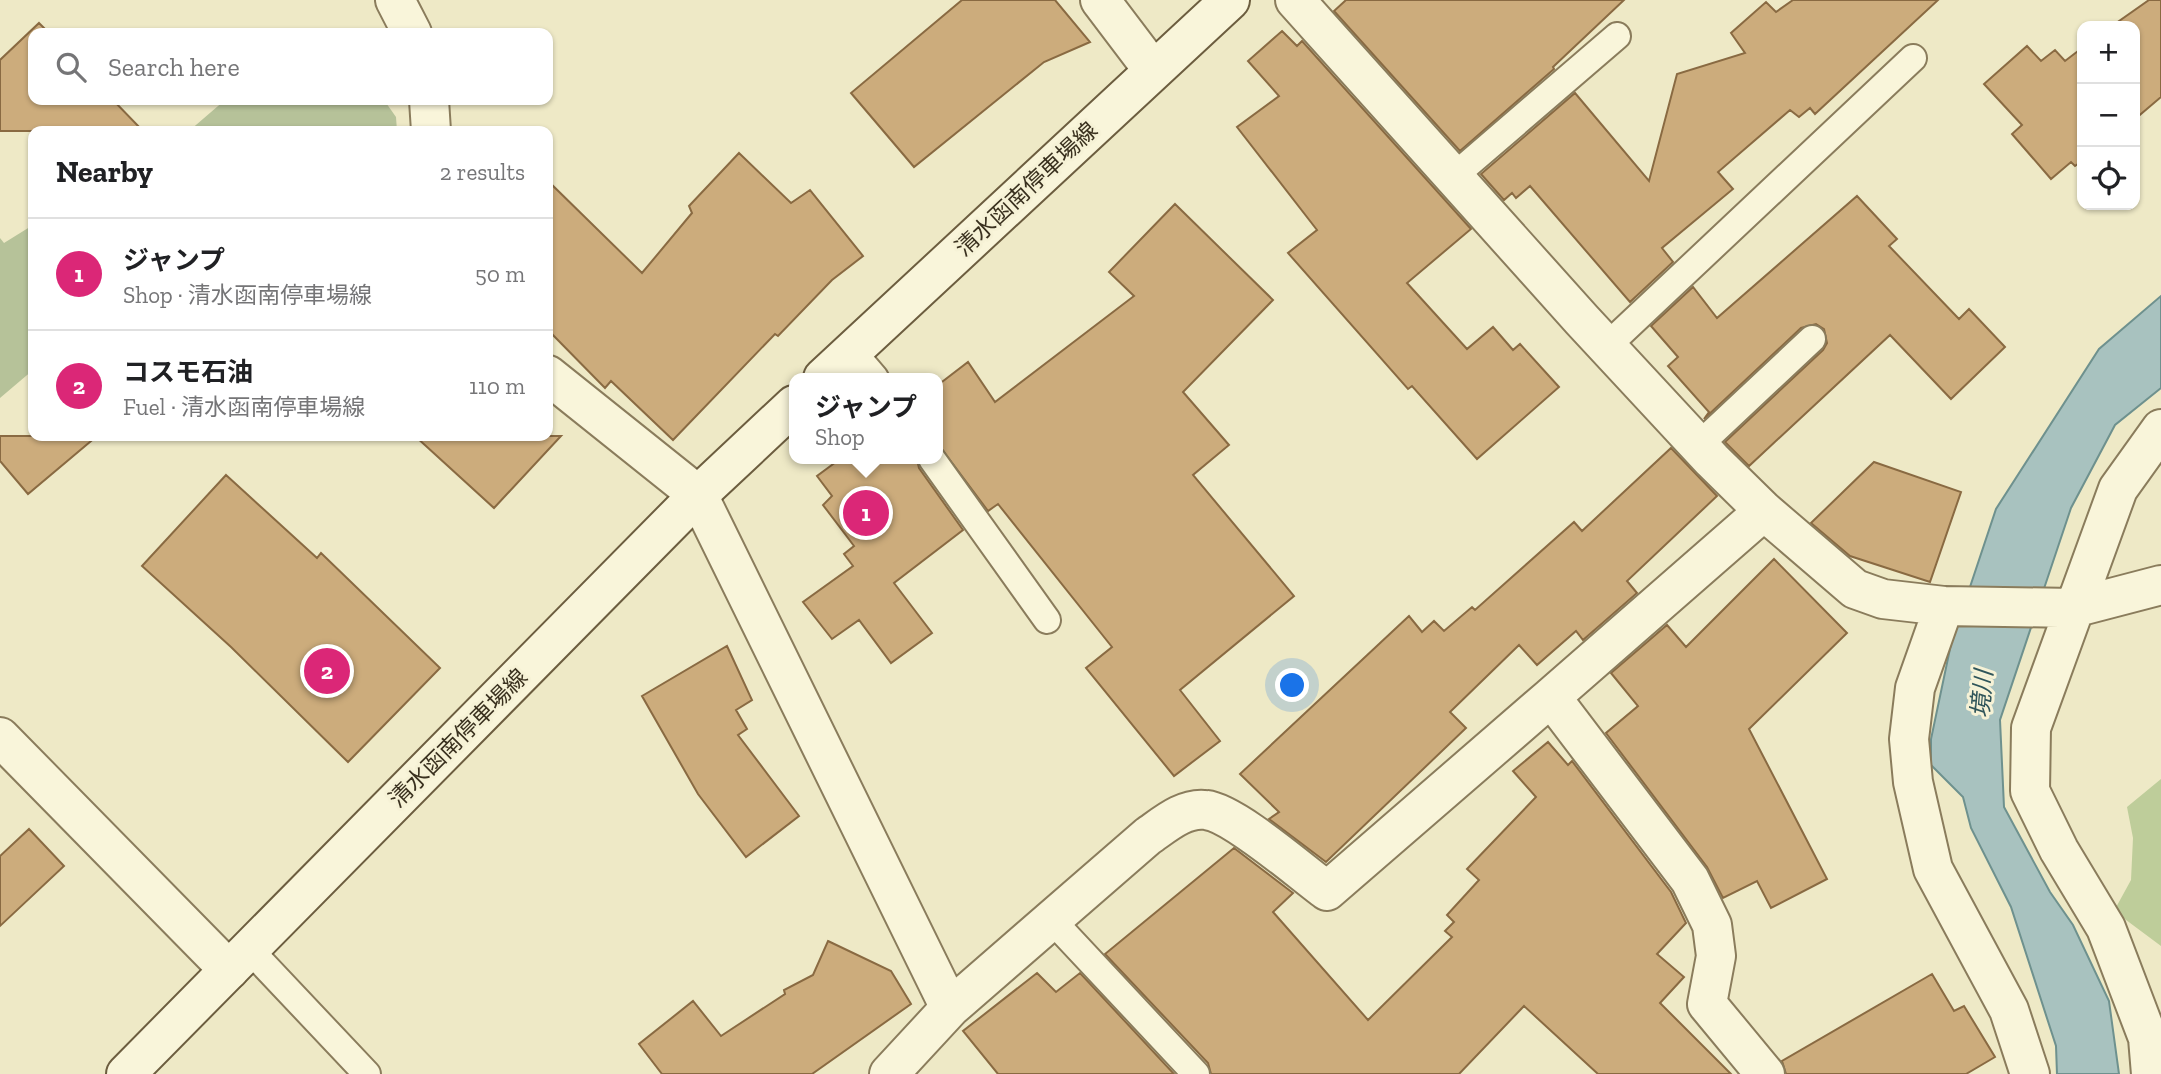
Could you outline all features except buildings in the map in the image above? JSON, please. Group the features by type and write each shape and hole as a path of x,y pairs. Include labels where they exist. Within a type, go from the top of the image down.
{"street":[{"path":"395,0 409,28"},
{"path":"1100,0 1153,70"},
{"name":"清水函南停車場線","path":"838,373 863,365 1153,70 1230,0"},
{"path":"1295,0 1606,346 1699,445 1764,512 1854,589 1883,598 1944,606 2073,608 2161,585"},
{"path":"429,105 431,126"},
{"path":"553,379 698,495 950,1008"},
{"name":"清水函南停車場線","path":"126,1074 698,495 789,410"},
{"path":"2151,1074 2148,1038 2106,928 2059,850 2030,791 2031,728 2073,608 2118,488 2161,429"},
{"path":"889,1074 950,1008 1050,918 1148,836 1180,814 1206,810 1237,824 1327,891 1764,512"},
{"path":"1944,606 1915,688 1909,739 1913,782 1933,869 2009,1010 2030,1074"},
{"path":"1551,697 1690,880 1712,925 1716,956 1707,1004 1765,1074"},
{"path":"0,737 239,960"}],"lane":[{"path":"1453,177 1617,36"},
{"path":"1606,346 1913,58"},
{"path":"1699,445 1812,339"},
{"path":"936,464 1047,620"},
{"path":"1050,918 1196,1074"},
{"path":"239,960 367,1074"}],"green space":[{"path":"219,105 388,105 396,117 397,126 195,126"},
{"path":"28,228 28,374 0,398 0,238 4,243"},
{"path":"2161,779 2161,946 2114,911 2131,880 2133,838 2127,807"}],"water":[{"name":"境川","path":"2161,296 2161,388 2115,425 2071,508 2000,720 2004,807 2050,892 2073,925 2109,1001 2119,1074 2057,1074 2056,1046 2011,907 1971,828 1963,797 1931,765 1931,739 1951,644 1996,509 2099,349"}],"place":[{"name":"ジャンプ","path":"866,513"},
{"name":"コスモ石油","path":"327,671"}]}
